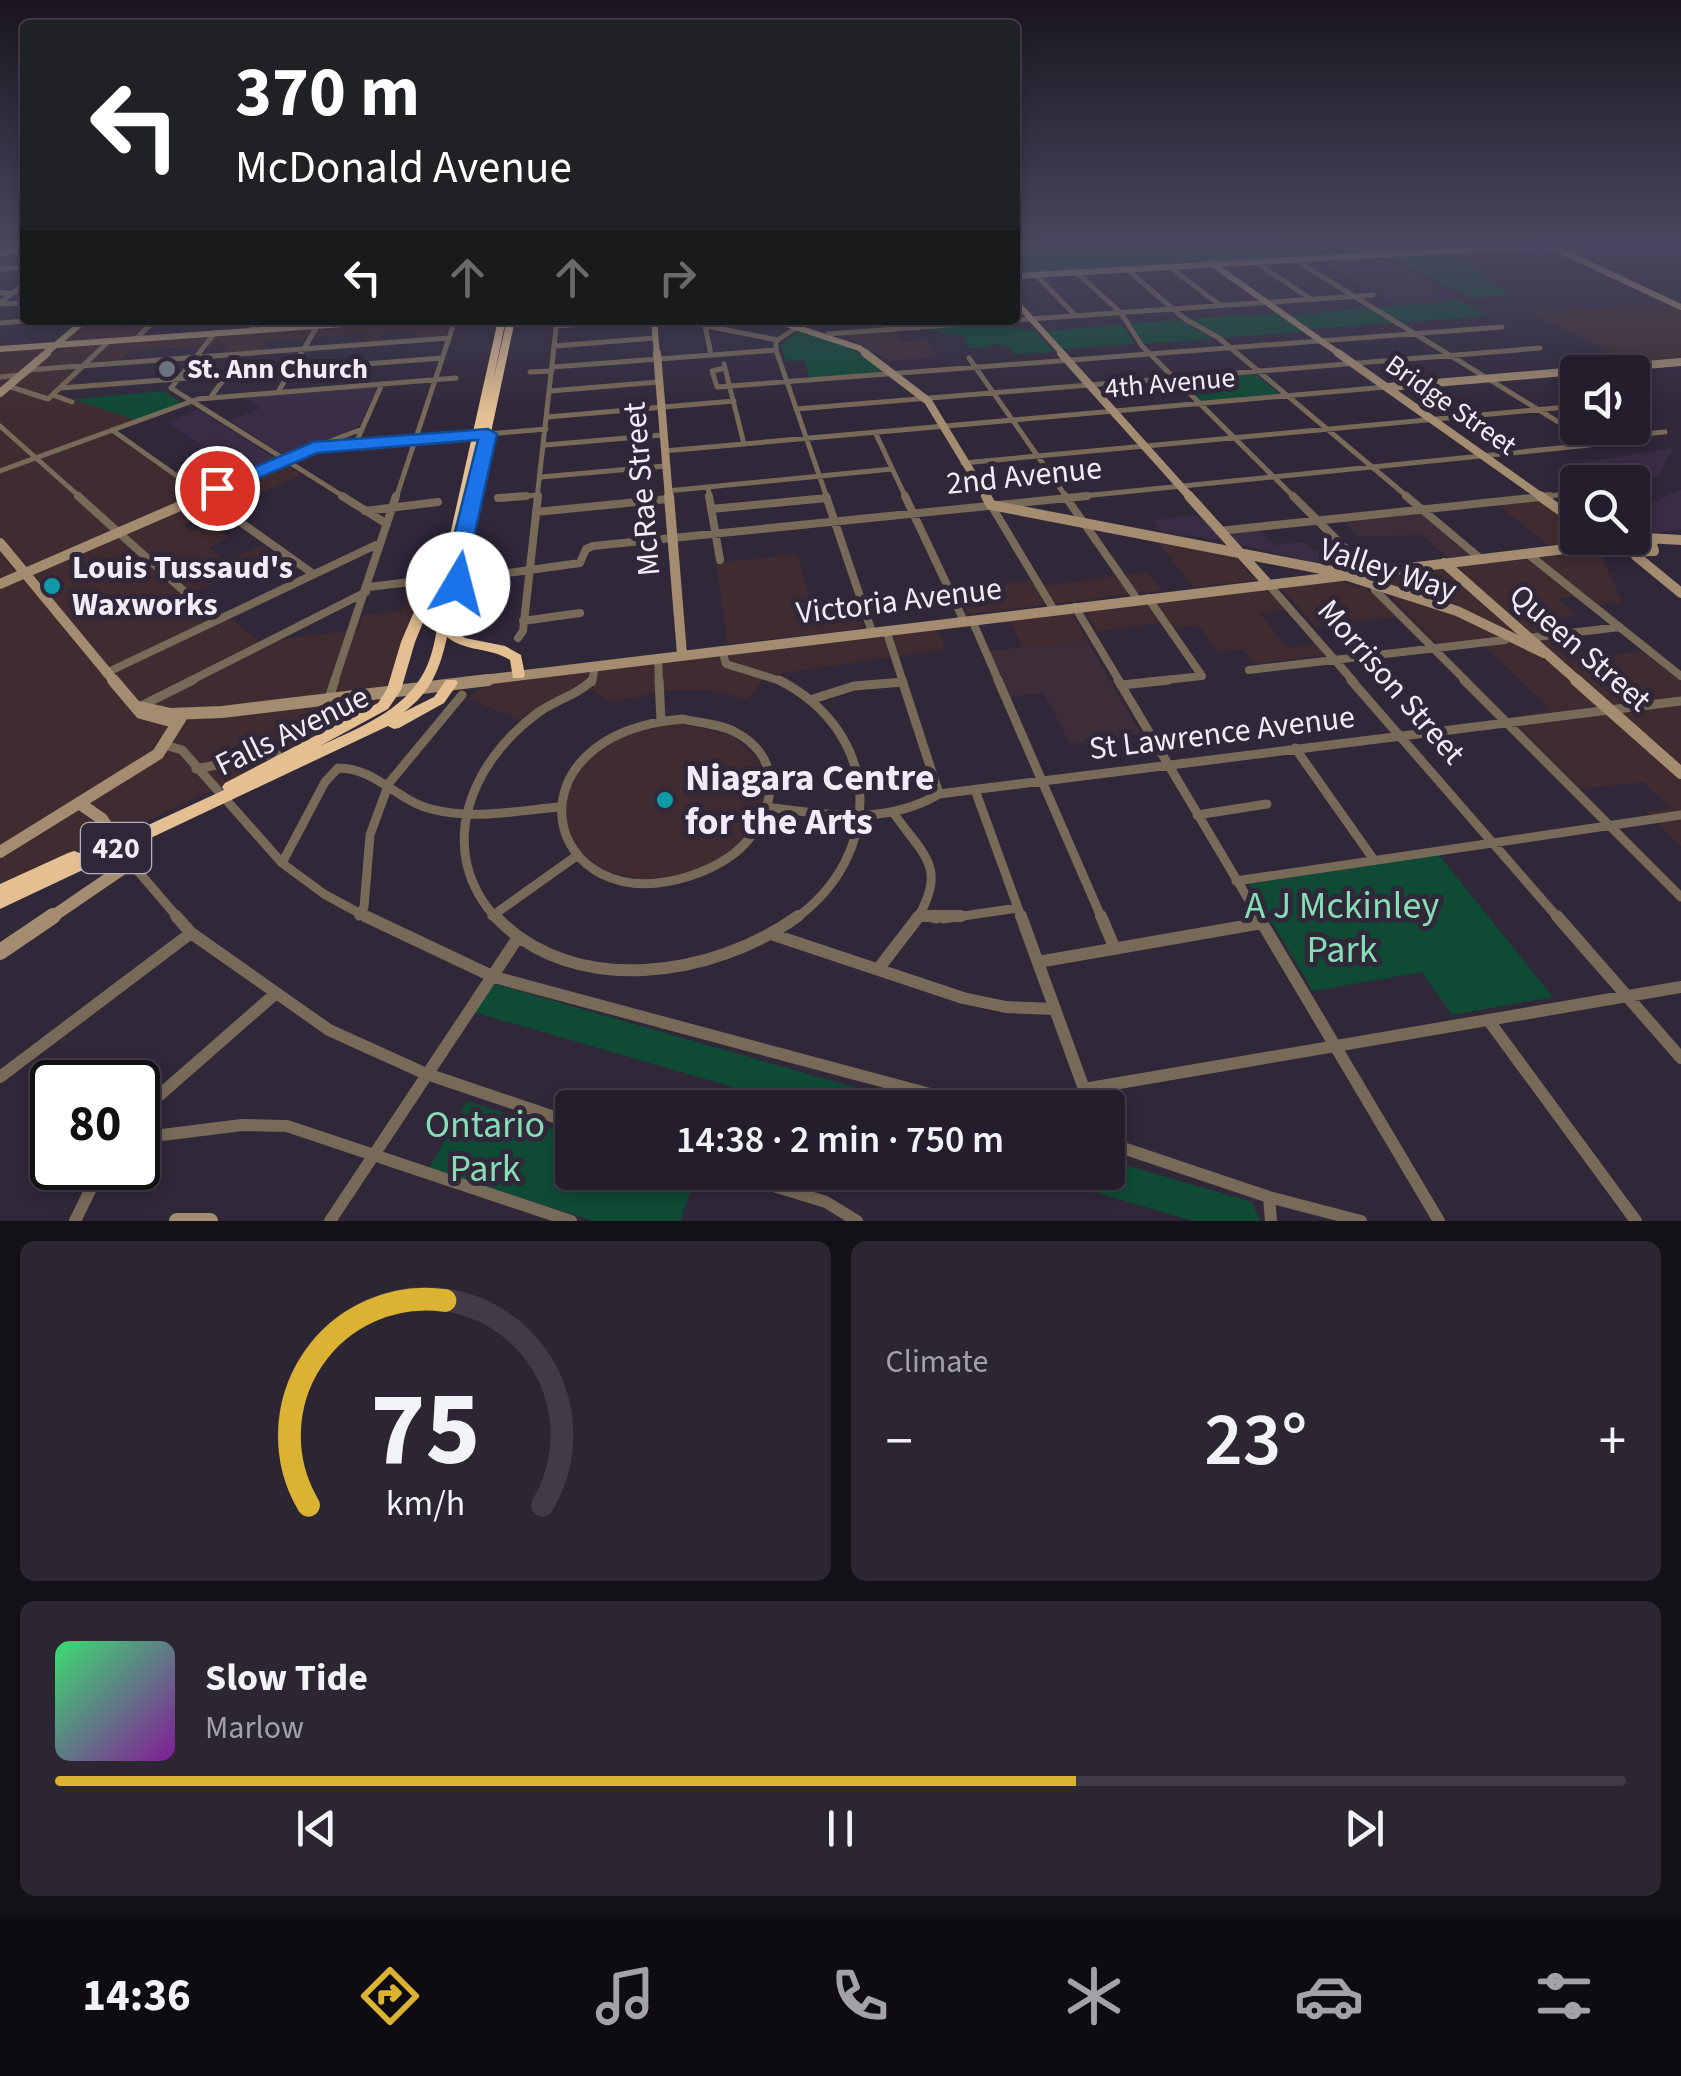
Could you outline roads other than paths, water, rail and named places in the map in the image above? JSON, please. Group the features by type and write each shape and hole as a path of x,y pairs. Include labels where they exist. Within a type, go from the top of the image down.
{"highway":[{"name":"Falls Avenue","path":"0,902 367,724 410,696 424,673 453,533 498,380 505,325"},
{"name":"Falls Avenue","path":"0,892 380,724 410,703 432,670 457,568 505,325"},
{"path":"226,793 374,714 401,689 408,642 453,533"},
{"path":"457,568 453,636 468,646 506,649 516,658 518,676"},
{"path":"226,793 357,742 457,689"}],"main road":[{"name":"Bridge Street","path":"1264,300 1560,510"},
{"name":"Morrison Street","path":"1020,307 1268,584"},
{"path":"0,393 79,325"},
{"path":"0,349 302,325"},
{"name":"McRae Street","path":"654,325 682,654"},
{"path":"800,325 830,333 866,352 928,398 996,504"},
{"name":"4th Avenue","path":"1387,387 1681,362"},
{"path":"1372,376 1409,385"},
{"path":"0,584 313,448 482,434"},
{"name":"Valley Way","path":"996,504 1236,549 1372,582 1458,612 1544,653"},
{"path":"1650,538 1681,541"},
{"path":"1652,552 1681,541"},
{"name":"Victoria Avenue","path":"0,543 106,672 151,717 181,717 401,689 457,689 518,676 682,654 1339,575 1372,582 1444,563 1560,550"},
{"path":"1650,547 1681,593"},
{"path":"1631,555 1672,582"},
{"name":"Queen Street","path":"1444,563 1681,773"},
{"name":"Valley Way","path":"1372,582 1555,662"},
{"path":"0,852 158,754 181,717"},
{"path":"0,952 128,859 87,804 79,803"},
{"path":"177,1221 210,1221"}],"street":[{"path":"1060,300 1076,316"},
{"path":"1107,300 1172,378 1274,475 1433,649 1681,897"},
{"path":"1161,300 1230,348 1481,559"},
{"path":"1212,300 1220,306"},
{"path":"1020,320 1297,300"},
{"path":"1361,300 1560,425"},
{"path":"136,339 150,325"},
{"path":"250,331 254,325"},
{"path":"278,392 319,325"},
{"path":"329,698 453,325"},
{"path":"518,638 524,621 556,325"},
{"path":"705,325 711,355"},
{"path":"714,325 778,340"},
{"path":"800,325 778,340 776,350 872,632"},
{"path":"830,333 939,325"},
{"path":"725,368 712,371 714,384 730,388 1502,327"},
{"path":"215,333 171,388 387,524"},
{"path":"0,377 84,365 449,338"},
{"path":"555,346 655,338"},
{"path":"51,397 109,340"},
{"path":"796,409 1540,348"},
{"path":"530,372 776,350"},
{"path":"723,354 744,444"},
{"path":"61,388 442,358"},
{"path":"969,358 1084,523 1202,676 1122,685"},
{"path":"210,398 226,375"},
{"path":"0,471 210,398 456,378"},
{"path":"550,391 658,382"},
{"path":"355,445 382,384"},
{"path":"8,386 72,402"},
{"name":"4th Avenue","path":"664,451 1387,387"},
{"path":"548,417 734,401"},
{"path":"966,462 1560,408"},
{"path":"0,426 215,620"},
{"path":"313,448 362,429"},
{"path":"482,434 546,429"},
{"path":"112,430 312,573"},
{"path":"875,432 968,620 1115,949"},
{"name":"2nd Avenue","path":"1650,434 1665,432"},
{"path":"544,445 662,435"},
{"name":"2nd Avenue","path":"480,577 580,563 586,548 593,546 1564,445"},
{"path":"541,477 665,466"},
{"path":"536,512 708,488 892,469"},
{"path":"708,488 720,560"},
{"path":"498,498 538,495"},
{"path":"1219,530 1560,495"},
{"path":"711,509 827,498"},
{"path":"365,511 438,502"},
{"path":"996,504 1054,610"},
{"path":"106,672 380,544"},
{"path":"1528,554 1681,676"},
{"path":"139,707 367,589 419,581"},
{"name":"Morrison Street","path":"1268,584 1681,1058"},
{"path":"1075,607 1439,1221"},
{"path":"524,621 580,614"},
{"path":"1528,638 1620,628"},
{"path":"886,630 939,794"},
{"path":"1249,670 1505,640"},
{"path":"595,666 592,682 548,706 512,734 484,770 466,812 462,855 472,890 517,939 575,964 616,971 656,970 732,954 774,934 829,885 856,842 861,818 861,770 835,722 784,682 728,666 722,650"},
{"path":"658,658 661,720"},
{"path":"810,700 854,686 903,682"},
{"path":"359,916 364,907 370,835 389,783 457,689"},
{"name":"St Lawrence Avenue","path":"773,808 861,818 895,815 939,794 1681,701"},
{"path":"661,720 720,725 755,744 768,760 775,783 773,808 763,828 736,856 683,880 624,880 596,871 575,857 564,839 558,807 572,771 594,748 622,732 661,720"},
{"path":"166,745 226,793 282,863 359,916 489,975 915,1090"},
{"path":"1295,748 1374,860"},
{"path":"196,769 277,753"},
{"path":"282,863 332,773 347,767 389,783 429,809 466,812 558,807"},
{"path":"975,790 1084,1089 1681,988"},
{"path":"1197,815 1267,804"},
{"path":"878,968 919,915 929,895 932,868 926,852 895,815"},
{"path":"1236,881 1681,815"},
{"path":"492,916 575,857"},
{"path":"128,859 191,933 329,1030 424,1073 555,1117"},
{"path":"919,915 939,919 1018,908"},
{"path":"1038,962 1262,923"},
{"path":"0,1077 191,933"},
{"path":"774,934 878,968 940,995 989,1006 1054,1009"},
{"path":"330,1221 424,1073 517,939"},
{"path":"160,1095 275,994"},
{"path":"1489,1021 1636,1221"},
{"path":"160,1135 258,1124 307,1131 571,1221"},
{"path":"1125,1149 1269,1197 1361,1221"},
{"path":"75,1221 90,1190"},
{"path":"787,1190 826,1202 854,1220"},
{"path":"1269,1197 1271,1221"}],"place":[{"name":"St. Ann Church","path":"167,369"},
{"name":"Louis Tussaud's Waxworks","path":"52,586"},
{"name":"Niagara Centre for the Arts","path":"665,800"}],"park label":[{"name":"A J Mckinley Park","path":"1342,928"},
{"name":"Ontario Park","path":"485,1147"}]}
